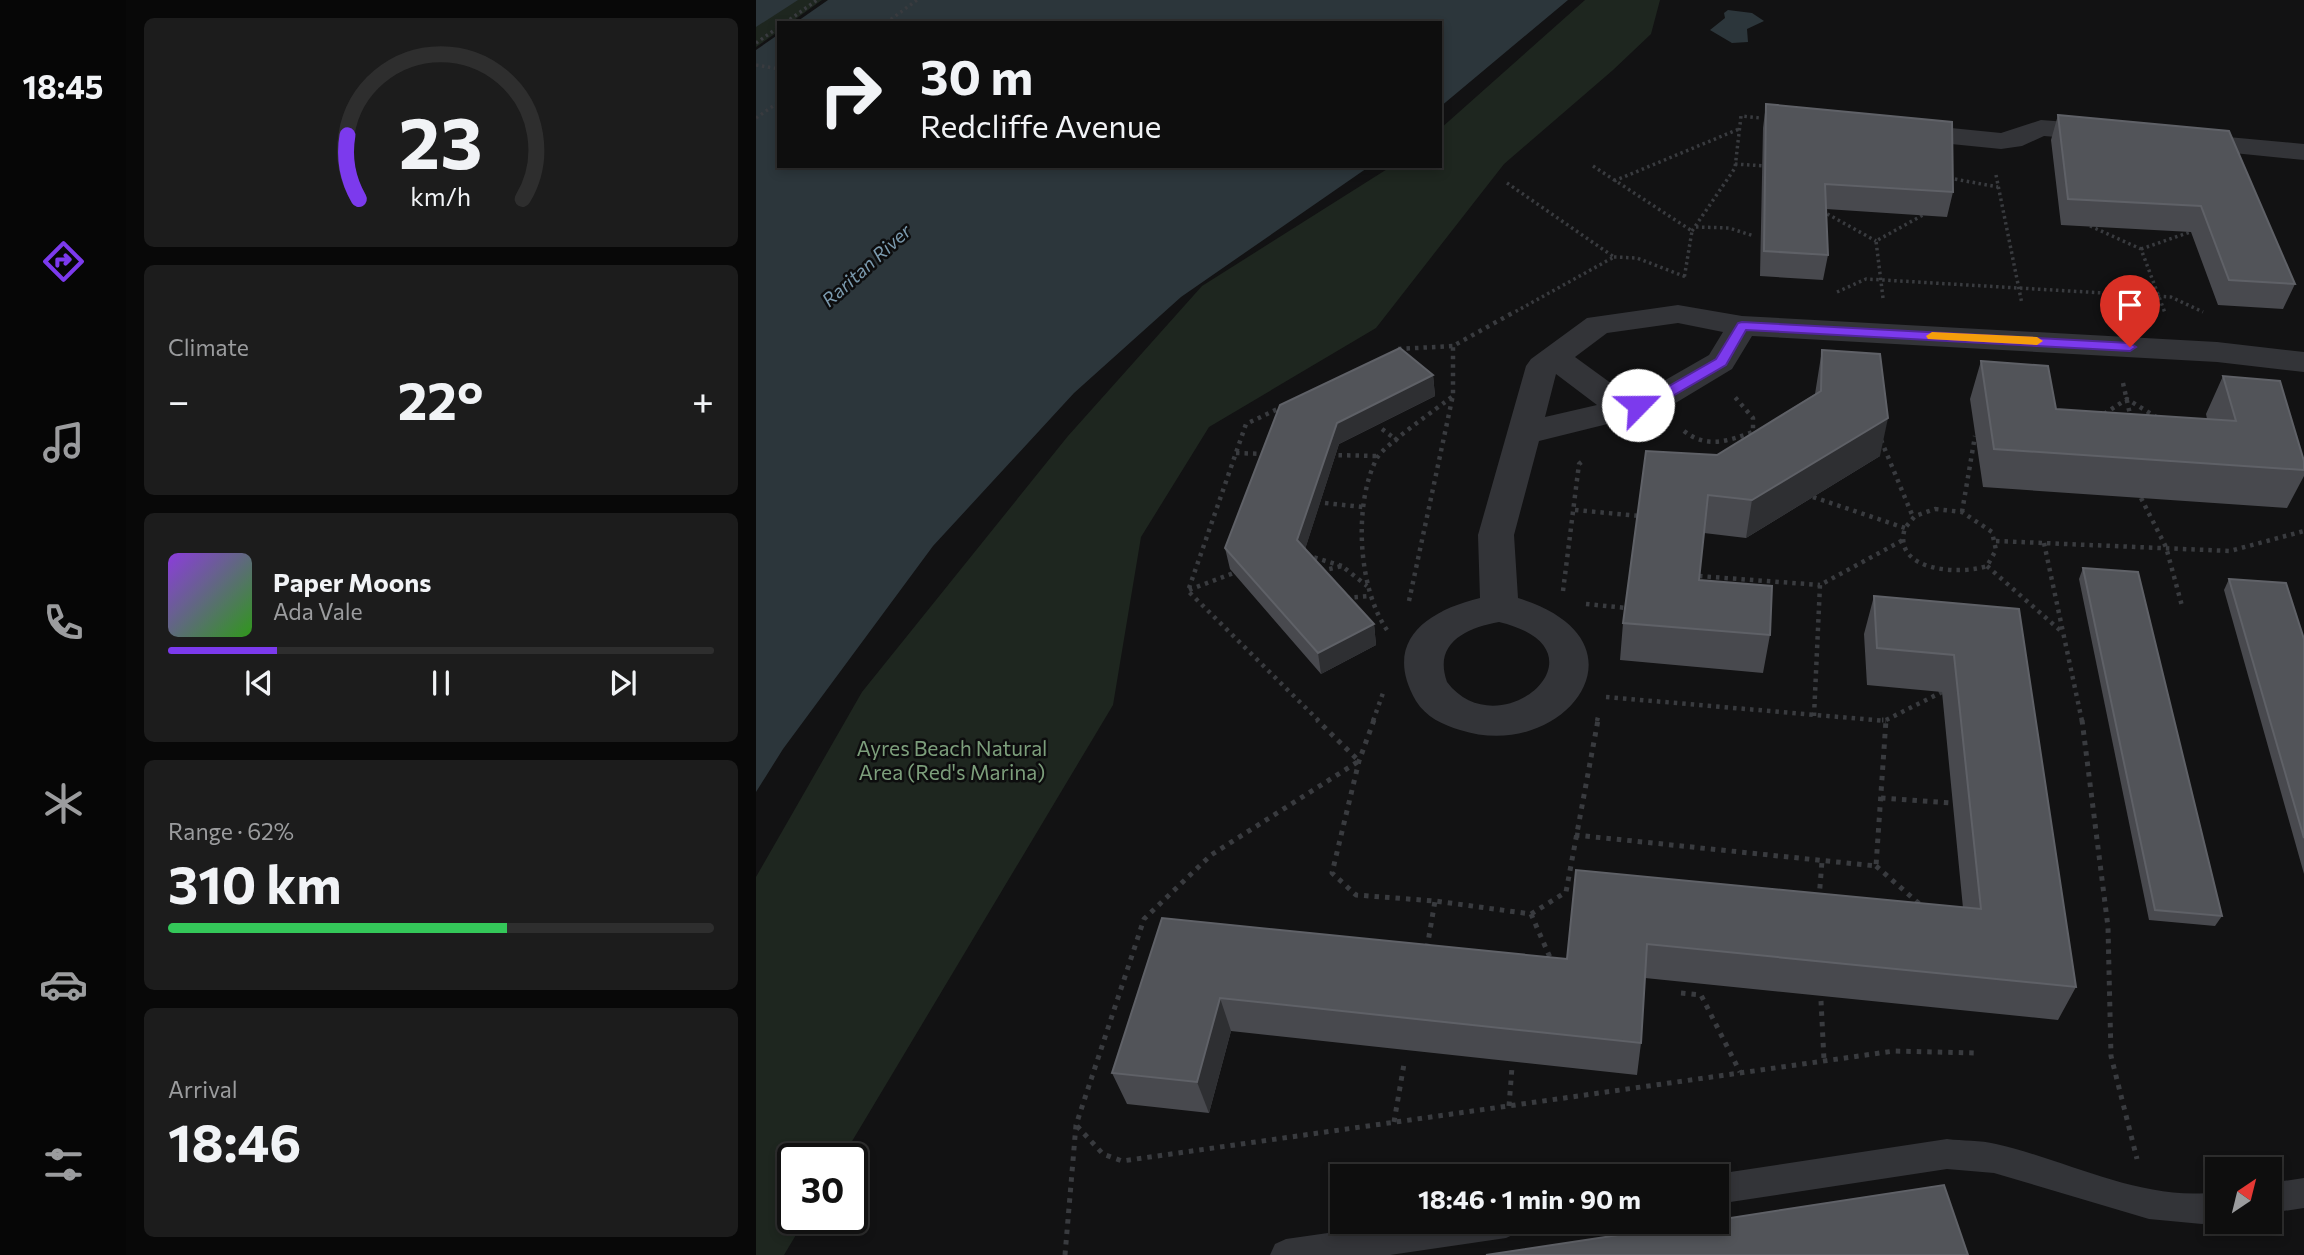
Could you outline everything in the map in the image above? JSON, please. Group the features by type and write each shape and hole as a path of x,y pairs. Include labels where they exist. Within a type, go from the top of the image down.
{"street":[{"path":"1881,130 2012,141 2041,128 2055,128 2304,152"},
{"path":"1499,608 1496,535 1521,434 1542,366 1598,326 1678,314 1742,326 2180,350 2304,362"},
{"path":"1521,434 1638,405 1721,362 1742,326"},
{"path":"1554,357 1638,405"},
{"path":"1499,608 1522,612 1542,621 1559,634 1568,651 1570,670 1564,687 1550,703 1530,715 1505,720 1480,719 1457,712 1437,700 1426,684 1422,665 1427,647 1438,631 1455,619 1476,611 1499,608"}],"lane":[{"path":"1729,1187 1948,1154 1994,1158 2149,1204 2205,1209"},
{"path":"2282,1196 2304,1193"},
{"path":"1286,1255 1426,1234"}],"path":[{"path":"788,21 817,0"},
{"path":"889,21 917,0"},
{"path":"756,43 777,28"},
{"path":"756,65 777,69"},
{"path":"756,118 777,103"},
{"path":"1678,314 1694,229 1735,164 1741,116 1760,118"},
{"path":"1614,181 1740,128"},
{"path":"1991,139 2029,341"},
{"path":"1735,164 1775,167"},
{"path":"1593,166 1694,229 1729,229 1754,236"},
{"path":"1942,177 1998,187"},
{"path":"1507,183 1614,257"},
{"path":"1814,206 1876,241"},
{"path":"1876,241 1923,215"},
{"path":"2090,226 2141,249 2197,230"},
{"path":"1876,241 1888,334"},
{"path":"2141,249 2180,350"},
{"path":"1386,355 1398,349 1453,346 1614,257 1637,258 1692,281"},
{"path":"1828,296 1866,279 2171,296 2210,316"},
{"path":"1408,607 1453,396 1453,346"},
{"path":"2132,421 2122,379 2136,380"},
{"path":"1723,401 1734,396 1743,386"},
{"path":"1422,665 1399,647 1377,617 1364,569 1363,507 1378,456 1453,396"},
{"path":"1638,405 1692,439 1721,444 1753,432 1753,418 1734,396"},
{"path":"2127,399 2161,419"},
{"path":"2096,419 2127,399"},
{"path":"1188,590 1246,424 1293,401"},
{"path":"1876,428 1913,517"},
{"path":"1381,429 1398,441"},
{"path":"1962,512 1975,436"},
{"path":"1236,453 1275,454"},
{"path":"1326,455 1378,456"},
{"path":"1562,602 1575,510 1578,464 1587,457"},
{"path":"1813,497 1905,527"},
{"path":"2141,498 2166,547 2182,606"},
{"path":"1325,503 1363,507"},
{"path":"1936,509 1962,512 1984,524 1996,541 1993,559 1987,566 1961,574 1945,572 1917,560 1903,540 1905,527 1913,517 1936,509"},
{"path":"1575,510 1640,516"},
{"path":"1996,541 2230,551 2304,531"},
{"path":"1699,576 1820,585 1903,540"},
{"path":"2044,543 2080,706 2108,927 2111,1056 2149,1204"},
{"path":"1304,554 1342,566 1368,587"},
{"path":"1311,573 1342,566"},
{"path":"1987,566 2062,632"},
{"path":"1188,590 1240,570"},
{"path":"1814,716 1820,585"},
{"path":"1188,590 1359,761"},
{"path":"1335,599 1370,596"},
{"path":"1575,603 1627,608"},
{"path":"1368,622 1377,617"},
{"path":"1386,685 1359,761 1332,873 1356,895 1435,901 1531,914 1566,892 1599,709"},
{"path":"1602,697 1886,720 1942,692"},
{"path":"1876,866 1886,720"},
{"path":"1065,1255 1076,1125 1144,919 1211,855 1359,761"},
{"path":"1881,798 1952,803"},
{"path":"1575,835 1876,866 1926,909"},
{"path":"1819,902 1822,861"},
{"path":"1426,952 1435,901"},
{"path":"1531,914 1556,970"},
{"path":"1681,993 1702,995 1740,1072"},
{"path":"1821,1001 1824,1060"},
{"path":"1076,1125 1103,1154 1122,1161 1894,1051 1979,1053"},
{"path":"1394,1122 1404,1064"},
{"path":"1509,1106 1513,1067"}],"green space":[{"path":"756,0 822,0 793,21 777,21 777,32 756,47"},
{"name":"Ayres Beach Natural Area (Red's Marina)","path":"1585,0 1660,0 1651,34 1504,164 1376,328 1209,427 1141,537 1113,705 851,1143 777,1143 777,1234 796,1234 784,1255 756,1255 756,877 862,692 1068,436 1202,286 1389,168 1442,168 1442,127"}],"water":[{"path":"756,0 798,0 756,27"},
{"path":"828,0 1568,0 1442,105 1442,21 798,21"},
{"path":"1728,10 1752,13 1764,21 1747,29 1748,42 1732,43 1710,30 1725,18 1724,13"},
{"name":"Raritan River","path":"777,35 777,168 1367,168 1181,297 1074,393 933,546 783,749 756,792 756,50"}],"building":[{"path":"1766,104 1952,122 1953,192 1825,184 1828,255 1764,251"},
{"path":"2058,115 2229,131 2295,284 2229,280 2201,206 2068,199"},
{"path":"1400,348 1433,375 1337,423 1297,540 1374,624 1318,653 1225,548 1280,405"},
{"path":"1822,350 1880,354 1888,418 1752,500 1708,495 1699,580 1772,586 1770,635 1623,623 1646,451 1717,455 1821,391"},
{"path":"1981,361 2048,366 2056,409 2236,421 2223,376 2280,381 2304,461 2304,470 1994,449"},
{"path":"2083,568 2138,572 2222,916 2155,910"},
{"path":"2229,579 2286,583 2304,639 2304,838"},
{"path":"1874,596 2019,609 2076,987 1647,944 1641,1043 1220,998 1197,1082 1112,1073 1162,918 1567,959 1576,870 1981,909 1954,655 1877,648"},
{"path":"1944,1185 1968,1255 1486,1255 1625,1234 1729,1234 1729,1218"}],"slow traffic":[{"path":"1932,336 2037,341"}],"route":[{"path":"1638,405 1652,402 1721,362 1742,326 2130,347"}]}
